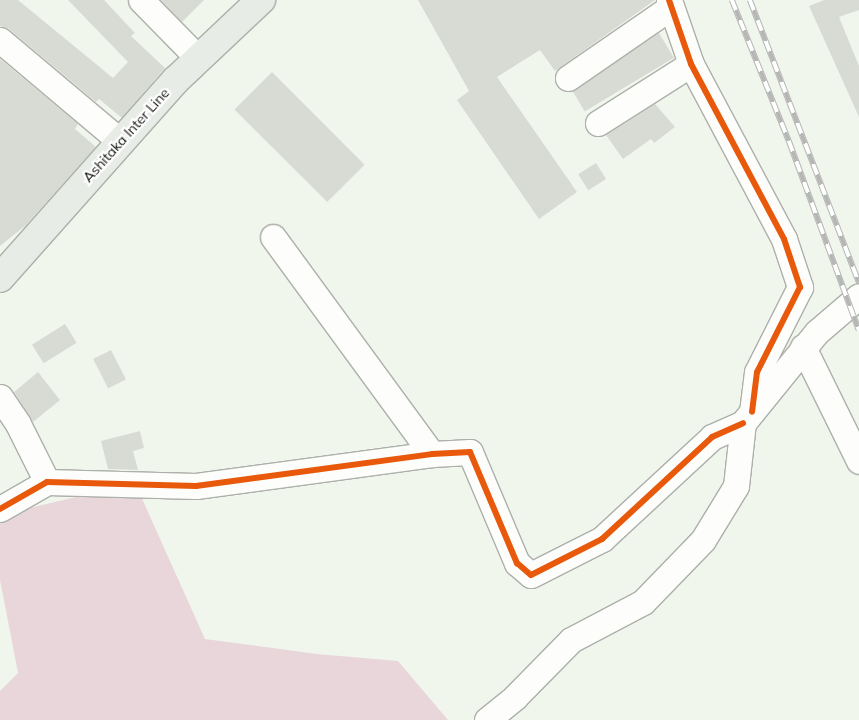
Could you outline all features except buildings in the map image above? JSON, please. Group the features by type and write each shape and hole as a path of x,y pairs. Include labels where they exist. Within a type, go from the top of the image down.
{"main road":[{"name":"Ashitaka Inter Line","path":"0,278 120,141 198,58 261,0"}],"street":[{"path":"141,0 198,58"},
{"path":"487,720 515,697 571,640 643,602 703,540 736,486 747,417 757,372 800,287 784,239 691,64 670,3 568,78"},
{"path":"0,40 120,141"},
{"path":"598,123 691,64"},
{"path":"273,237 432,454"},
{"path":"0,509 48,482 196,486 432,454 470,452 517,563 532,575 602,539 712,437 747,417 803,347 859,296"},
{"path":"803,347 859,461"},
{"path":"0,397 18,424 48,482"}],"shaded area":[{"path":"135,483 205,639 317,654 398,661 448,720 0,720 0,691 18,673 0,580 0,515"}],"railway":[{"path":"732,0 789,141 859,330"},
{"path":"750,0 859,283"}],"cycle path":[{"path":"669,0 691,64 784,239 800,287 757,372 752,412"},
{"path":"0,509 47,482 196,486 432,454 470,452 517,563 531,575 602,539 712,437 743,423"}]}
